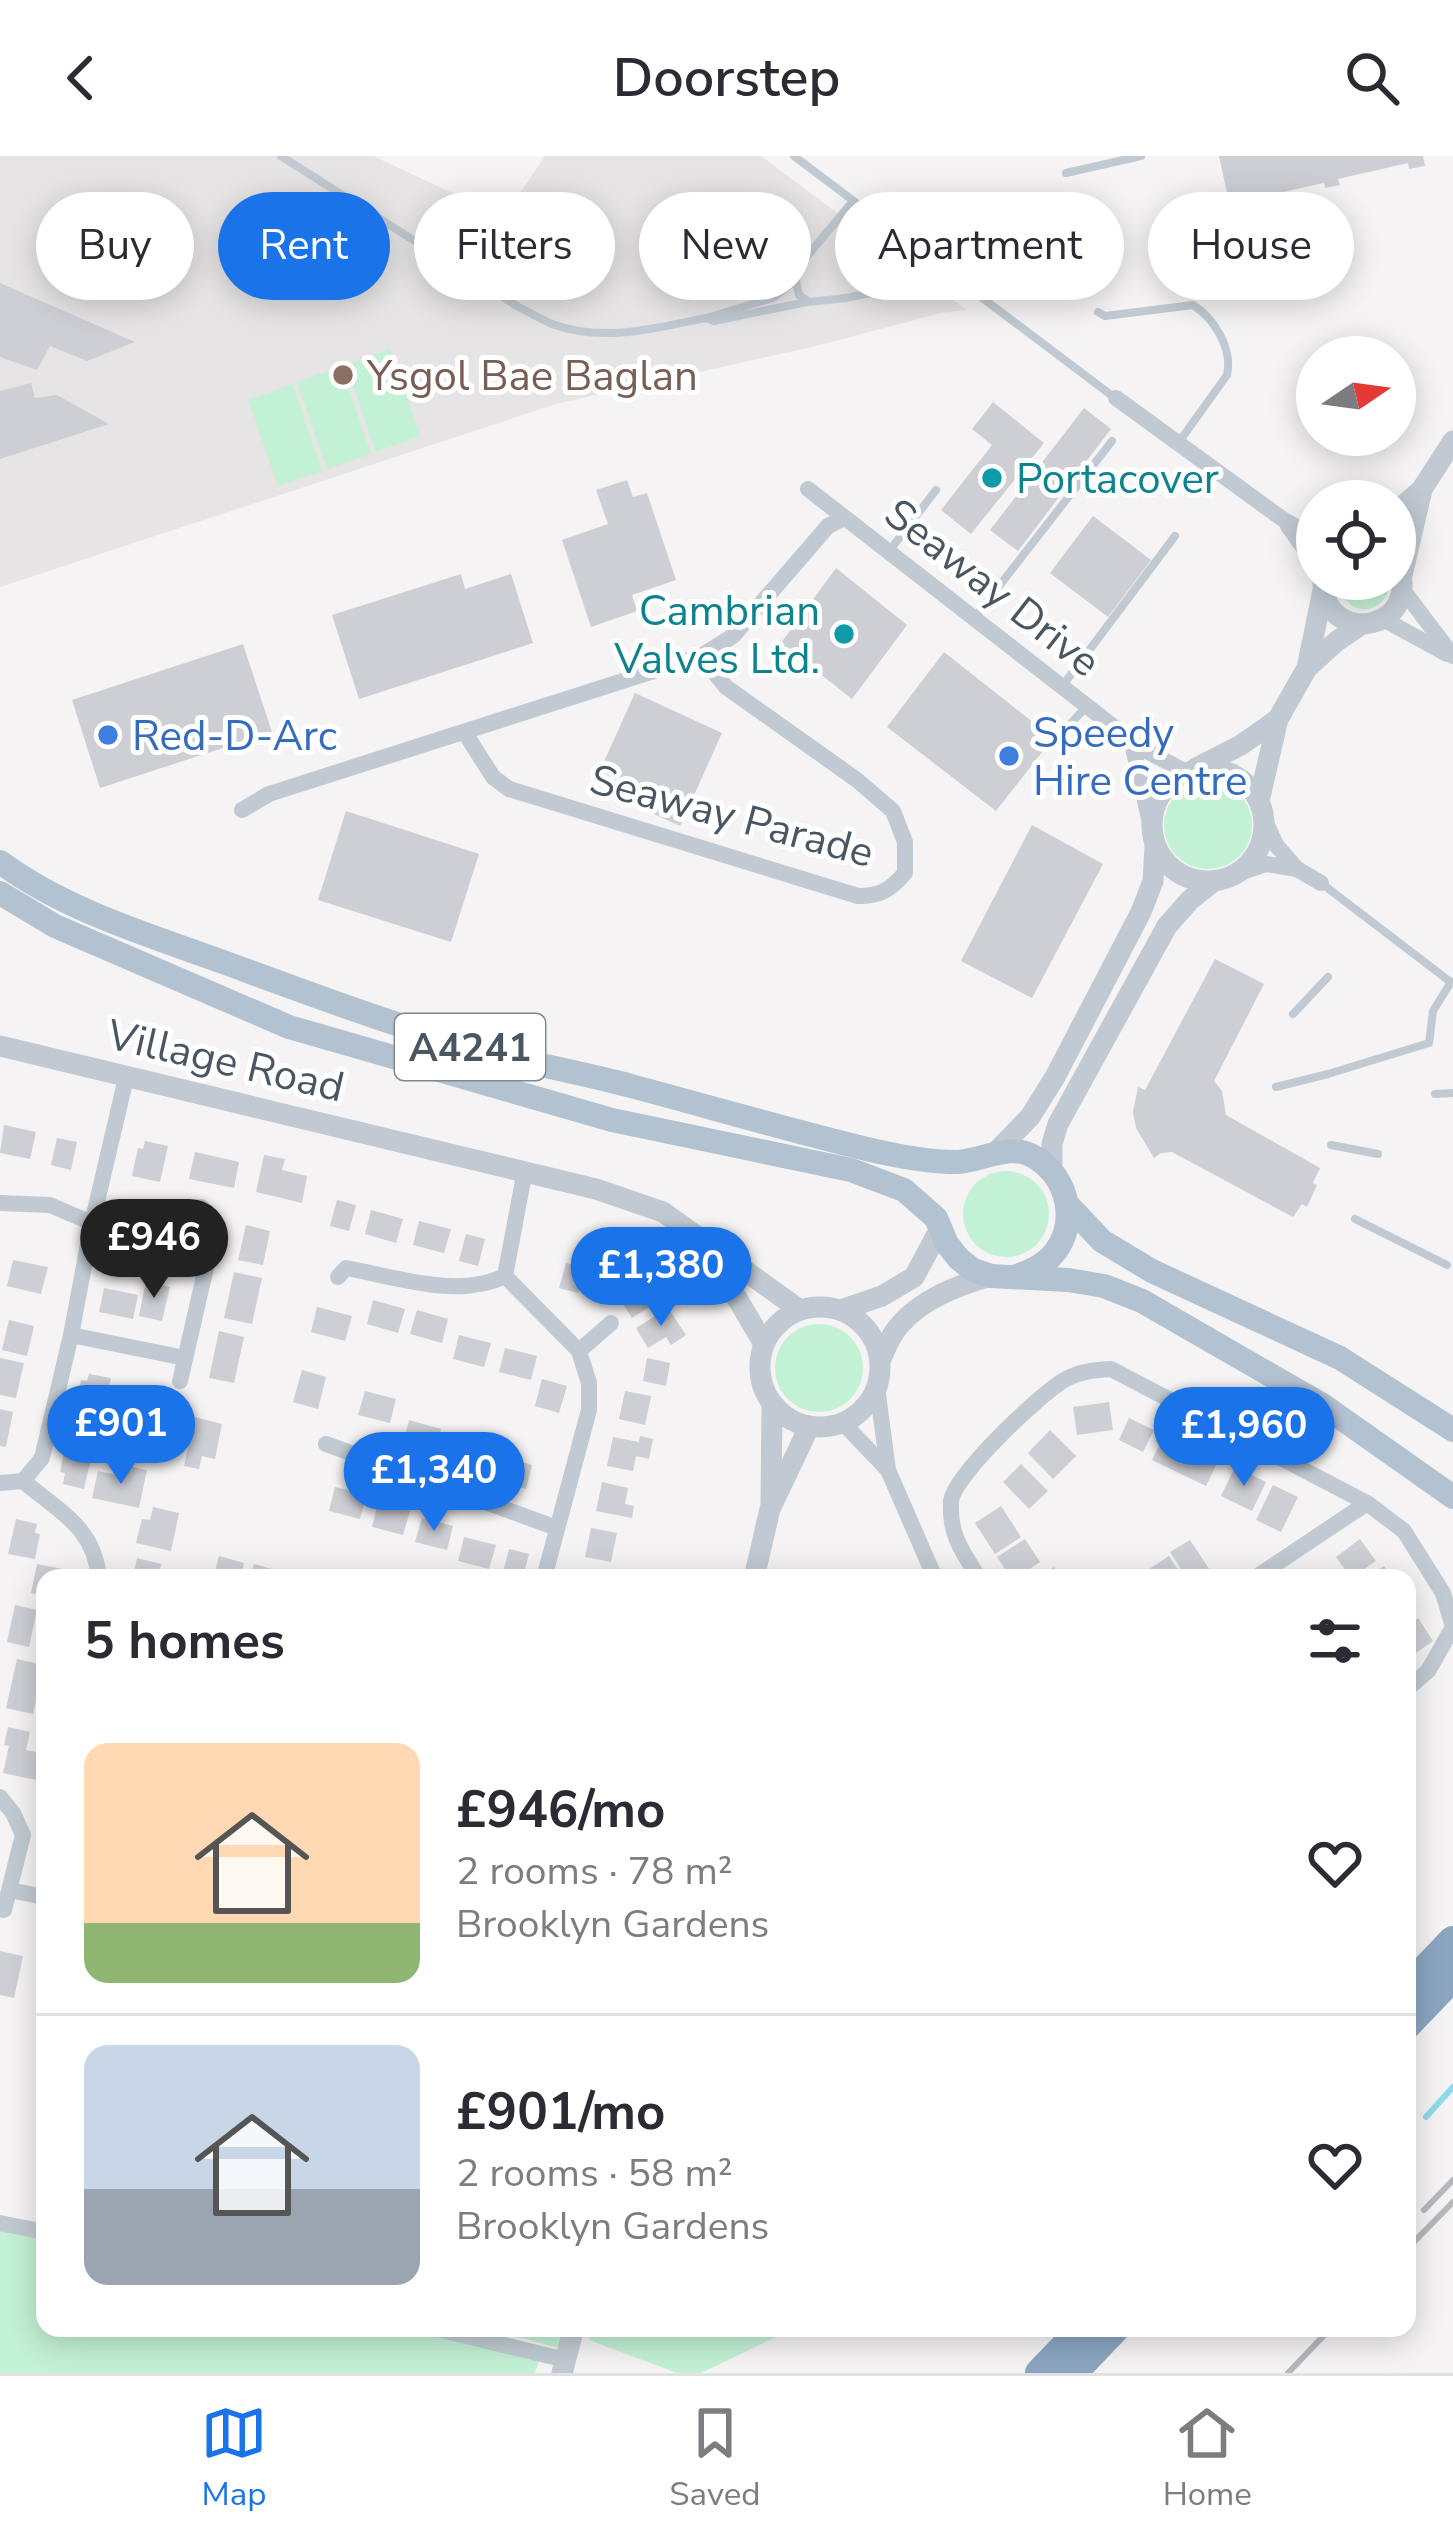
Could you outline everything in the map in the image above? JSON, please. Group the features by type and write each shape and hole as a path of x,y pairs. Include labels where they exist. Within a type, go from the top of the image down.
{"highway":[{"path":"1416,1980 1453,1941"},
{"path":"1416,2015 1453,1976"},
{"path":"1040,2373 1074,2337"},
{"path":"1072,2373 1106,2337"}],"main road":[{"name":"A4241","path":"0,862 62,900 186,949 466,1046 871,1150 949,1162 1023,1152 1052,1171"},
{"name":"A4241","path":"0,893 56,926 289,1027 612,1120 851,1170 904,1190 941,1227 959,1259 974,1270 1003,1277"},
{"path":"1003,1277 1037,1268 1055,1252 1066,1230 1068,1205 1052,1171"},
{"path":"1068,1205 1102,1241 1152,1271 1340,1358 1453,1430"},
{"path":"1003,1277 1104,1286 1142,1301 1324,1406 1453,1497"}],"street":[{"path":"1116,398 1296,527"},
{"path":"1416,494 1453,440"},
{"name":"Seaway Drive","path":"808,489 1132,743 1189,771"},
{"path":"1416,512 1422,489"},
{"name":"Seaway Parade","path":"242,810 269,794 700,656 733,636 827,526 844,518"},
{"path":"1284,520 1296,537"},
{"path":"1307,668 1320,600"},
{"path":"1326,600 1340,618 1372,622 1453,657"},
{"path":"1052,1171 1058,1124 1167,926 1190,900 1252,861 1262,841 1262,810 1278,719 1307,668 1337,640 1393,612 1395,600"},
{"path":"1416,600 1453,657"},
{"name":"Seaway Parade","path":"465,733 493,776 509,789 858,896 879,896 892,888 905,872 905,842 893,811 726,687 700,656"},
{"path":"995,1153 1030,1117 1055,1077 1141,912 1153,880 1154,805 1167,785 1278,719"},
{"path":"1132,743 1153,837 1164,862 1178,874 1196,880 1224,878 1266,864 1297,868"},
{"path":"1189,771 1211,768 1248,784 1276,845 1297,868 1321,883"},
{"name":"Village Road","path":"0,1046 596,1189 663,1212 800,1310"},
{"path":"23,1481 42,1458 126,1078"},
{"path":"505,1276 525,1170"},
{"path":"0,1203 50,1205 92,1223"},
{"path":"841,1310 882,1296 914,1277 941,1227"},
{"path":"180,1381 214,1237"},
{"name":"Village Road","path":"704,1242 764,1344"},
{"path":"338,1277 346,1268 459,1288 485,1286 505,1276"},
{"path":"505,1276 579,1351 589,1383 589,1410 546,1569"},
{"path":"880,1361 894,1333 911,1315 959,1285 1003,1277"},
{"path":"756,1569 770,1509 772,1405 760,1375 764,1344 785,1317 821,1306 856,1318 876,1344 888,1470 931,1569"},
{"path":"579,1351 611,1323"},
{"path":"71,1335 185,1358"},
{"path":"973,1569 952,1535 953,1490 1007,1429 1064,1380 1088,1370 1112,1369 1366,1504 1404,1531 1443,1593 1453,1627 1428,1671 1416,1681"},
{"path":"772,1405 795,1423 826,1428 858,1414 877,1387"},
{"path":"843,1423 888,1470"},
{"path":"770,1509 809,1427"},
{"path":"326,1444 557,1528"},
{"path":"0,1483 23,1481 81,1529 96,1553 98,1569"},
{"path":"1268,1569 1366,1504"},
{"path":"0,1797 14,1813 22,1835 4,1910"},
{"path":"10,1891 36,1896"},
{"path":"0,2223 36,2230"},
{"path":"463,2337 564,2367 572,2337"}],"lane":[{"path":"281,156 517,306 553,324 588,333 622,334 706,318 766,300"},
{"path":"794,156 842,192"},
{"path":"1066,173 1141,156"},
{"path":"811,251 835,222"},
{"path":"706,318 714,321 835,299"},
{"path":"985,300 1116,398"},
{"path":"1098,312 1105,316 1193,305 1204,312 1225,345 1228,374 1178,443"},
{"path":"974,618 1112,441"},
{"path":"889,551 936,490"},
{"path":"1062,686 1175,536"},
{"path":"1060,736 1087,706"},
{"path":"1276,1087 1429,1043 1433,1011 1452,983 1321,883"},
{"path":"1293,1013 1328,977"},
{"path":"1435,1094 1453,1093"},
{"path":"1331,1144 1378,1154"},
{"path":"1355,1219 1448,1265"}],"shaded area":[{"name":"Ysgol Bae Baglan","path":"0,156 373,156 450,192 414,192 414,300 615,300 615,192 521,192 545,156 761,156 809,192 639,192 639,300 811,300 811,193 835,211 835,300 954,300 967,310 556,404 0,587"}],"green space":[{"path":"390,349 420,436 376,452 346,365"},
{"path":"341,367 371,454 327,469 297,382"},
{"path":"293,384 322,471 278,486 248,400"},
{"path":"1347,600 1383,600 1365,609"},
{"path":"1208,781 1225,784 1239,794 1249,808 1249,842 1239,856 1225,866 1208,869 1191,866 1177,856 1167,842 1164,825 1167,808 1177,794 1191,784"},
{"path":"1006,1171 1036,1184 1049,1214 1036,1244 1006,1257 976,1244 963,1214 976,1184"},
{"path":"819,1324 836,1327 850,1337 860,1351 860,1385 850,1399 836,1409 819,1412 802,1409 788,1399 778,1385 775,1368 778,1351 788,1337 802,1327"},
{"path":"0,2223 36,2230 36,2337 448,2337 541,2354 535,2373 0,2373"},
{"path":"519,2337 564,2337 561,2349"},
{"path":"776,2337 701,2373 677,2373 589,2340"}],"building":[{"path":"1219,156 1423,156 1425,166 1409,169 1408,163 1338,179 1340,185 1325,188 1324,183 1283,192 1227,192"},
{"path":"0,283 135,342 87,361 50,346 37,370 0,357"},
{"path":"31,383 35,398 57,395 109,424 0,459 0,391"},
{"name":"Portacover","path":"993,402 1044,443 971,534 941,510 992,445 972,429"},
{"path":"1084,408 1111,429 1018,551 990,530"},
{"path":"627,480 633,497 647,493 676,580 632,595 637,611 591,627 562,540 608,524 596,490"},
{"path":"1093,516 1151,560 1108,617 1050,573"},
{"name":"Cambrian Valves Ltd.","path":"836,568 907,625 852,699 781,643"},
{"path":"461,574 465,589 511,574 533,643 359,699 332,615"},
{"path":"243,644 272,732 100,788 72,700"},
{"path":"944,652 1053,738 996,811 887,727"},
{"path":"635,693 722,733 680,826 593,786"},
{"path":"346,811 479,854 451,942 318,900"},
{"path":"1032,825 1103,864 1032,998 961,961"},
{"path":"1215,959 1264,984 1214,1081 1222,1091 1226,1115 1320,1168 1307,1207 1302,1204 1293,1217 1172,1152 1154,1158 1136,1128 1133,1112 1138,1087 1145,1090"},
{"path":"4,1125 36,1132 30,1159 0,1153"},
{"path":"57,1138 77,1142 71,1170 51,1165"},
{"path":"145,1141 168,1146 160,1182 132,1176 138,1148 143,1149"},
{"path":"195,1152 239,1162 234,1188 189,1179"},
{"path":"264,1155 285,1159 282,1170 307,1176 302,1203 256,1192"},
{"path":"337,1200 356,1205 349,1231 330,1226"},
{"path":"124,1208 152,1214 141,1265 113,1259"},
{"path":"371,1210 403,1219 396,1243 365,1234"},
{"path":"419,1221 451,1229 444,1253 413,1245"},
{"path":"246,1225 270,1231 263,1265 238,1260"},
{"path":"466,1234 485,1239 478,1266 459,1261"},
{"path":"13,1260 48,1267 41,1294 7,1286"},
{"path":"566,1263 584,1268 578,1293 559,1288"},
{"path":"600,1271 619,1276 612,1301 594,1296"},
{"path":"234,1272 262,1278 252,1324 224,1318"},
{"path":"146,1281 170,1287 162,1321 139,1316"},
{"path":"104,1288 138,1295 133,1319 99,1312"},
{"path":"641,1290 651,1306 632,1318 622,1302"},
{"path":"373,1300 405,1309 398,1333 367,1324"},
{"path":"317,1307 352,1316 345,1341 311,1332"},
{"path":"668,1308 686,1335 671,1345 666,1337 648,1348 636,1328"},
{"path":"417,1310 448,1319 442,1343 410,1334"},
{"path":"9,1320 34,1326 27,1356 2,1350"},
{"path":"219,1331 244,1337 234,1383 209,1378"},
{"path":"459,1335 491,1343 484,1367 453,1359"},
{"path":"505,1348 537,1356 531,1380 499,1372"},
{"path":"0,1358 24,1363 16,1398 0,1395"},
{"path":"647,1358 670,1363 666,1386 643,1381"},
{"path":"302,1370 326,1377 318,1409 293,1402"},
{"path":"89,1374 111,1378 103,1412 75,1406 81,1380 87,1381"},
{"path":"542,1379 567,1386 559,1413 535,1406"},
{"path":"119,1389 152,1396 147,1419 114,1412"},
{"path":"365,1391 396,1399 390,1423 358,1415"},
{"path":"625,1391 651,1396 645,1425 619,1419"},
{"path":"1109,1402 1113,1430 1077,1435 1073,1407"},
{"path":"159,1403 191,1410 184,1445 173,1443 176,1431 153,1426"},
{"path":"0,1409 13,1412 6,1447 0,1446"},
{"path":"195,1417 222,1424 215,1459 202,1456 199,1469 184,1466"},
{"path":"1129,1418 1154,1430 1143,1452 1119,1440"},
{"path":"76,1419 93,1423 89,1440 72,1436"},
{"path":"409,1420 441,1429 434,1453 403,1444"},
{"path":"144,1430 156,1432 151,1456 139,1453"},
{"path":"1050,1430 1076,1456 1053,1479 1028,1453"},
{"path":"1166,1431 1220,1457 1206,1486 1152,1460"},
{"path":"640,1436 653,1439 649,1459 636,1456 633,1471 607,1466 613,1437 639,1442"},
{"path":"453,1437 485,1445 479,1469 447,1461"},
{"path":"65,1448 92,1454 84,1489 63,1484 65,1473 60,1472"},
{"path":"501,1457 532,1465 526,1489 494,1481"},
{"path":"1021,1464 1048,1491 1029,1509 1003,1482"},
{"path":"124,1465 147,1470 139,1508 92,1498 98,1471 122,1476"},
{"path":"1235,1467 1266,1482 1252,1511 1221,1496"},
{"path":"602,1482 628,1488 625,1504 634,1506 632,1518 596,1511"},
{"path":"1273,1485 1298,1497 1281,1532 1256,1520"},
{"path":"335,1487 367,1495 360,1519 329,1511"},
{"path":"378,1503 410,1511 403,1535 372,1527"},
{"path":"1001,1506 1021,1537 995,1554 975,1523"},
{"path":"153,1507 179,1513 171,1551 136,1543 142,1519 150,1520"},
{"path":"422,1518 453,1526 447,1550 415,1542"},
{"path":"16,1519 37,1524 35,1559 8,1554"},
{"path":"591,1528 617,1533 611,1562 585,1557"},
{"path":"464,1537 496,1545 489,1569 458,1561"},
{"path":"1025,1539 1040,1562 1030,1569 1005,1569 997,1557"},
{"path":"1360,1539 1376,1561 1364,1569 1345,1569 1336,1557"},
{"path":"1190,1540 1209,1569 1181,1569 1170,1552"},
{"path":"509,1549 529,1554 525,1569 504,1569"},
{"path":"219,1556 244,1563 242,1569 215,1569"},
{"path":"1169,1556 1177,1569 1149,1569"},
{"path":"137,1558 161,1564 160,1569 135,1569"},
{"path":"37,1564 63,1569 36,1569 36,1594 31,1593"},
{"path":"15,1605 36,1610 29,1647 7,1642"},
{"path":"1416,1619 1433,1641 1416,1653"},
{"path":"17,1659 36,1663 33,1714 6,1708"},
{"path":"8,1727 30,1732 26,1750 36,1752 36,1780 3,1773 9,1746 4,1745"},
{"path":"0,1951 23,1956 14,1998 0,1995"}],"waterway":[{"path":"1426,2117 1453,2087"}],"railway":[{"path":"1424,2210 1453,2180"},
{"path":"1416,2240 1453,2202"},
{"path":"1288,2373 1322,2337"}],"place":[{"name":"Ysgol Bae Baglan","path":"343,375"},
{"name":"Portacover","path":"992,478"},
{"name":"Cambrian Valves Ltd.","path":"844,634"},
{"name":"Red-D-Arc","path":"108,735"},
{"name":"Speedy Hire Centre","path":"1009,756"}]}
